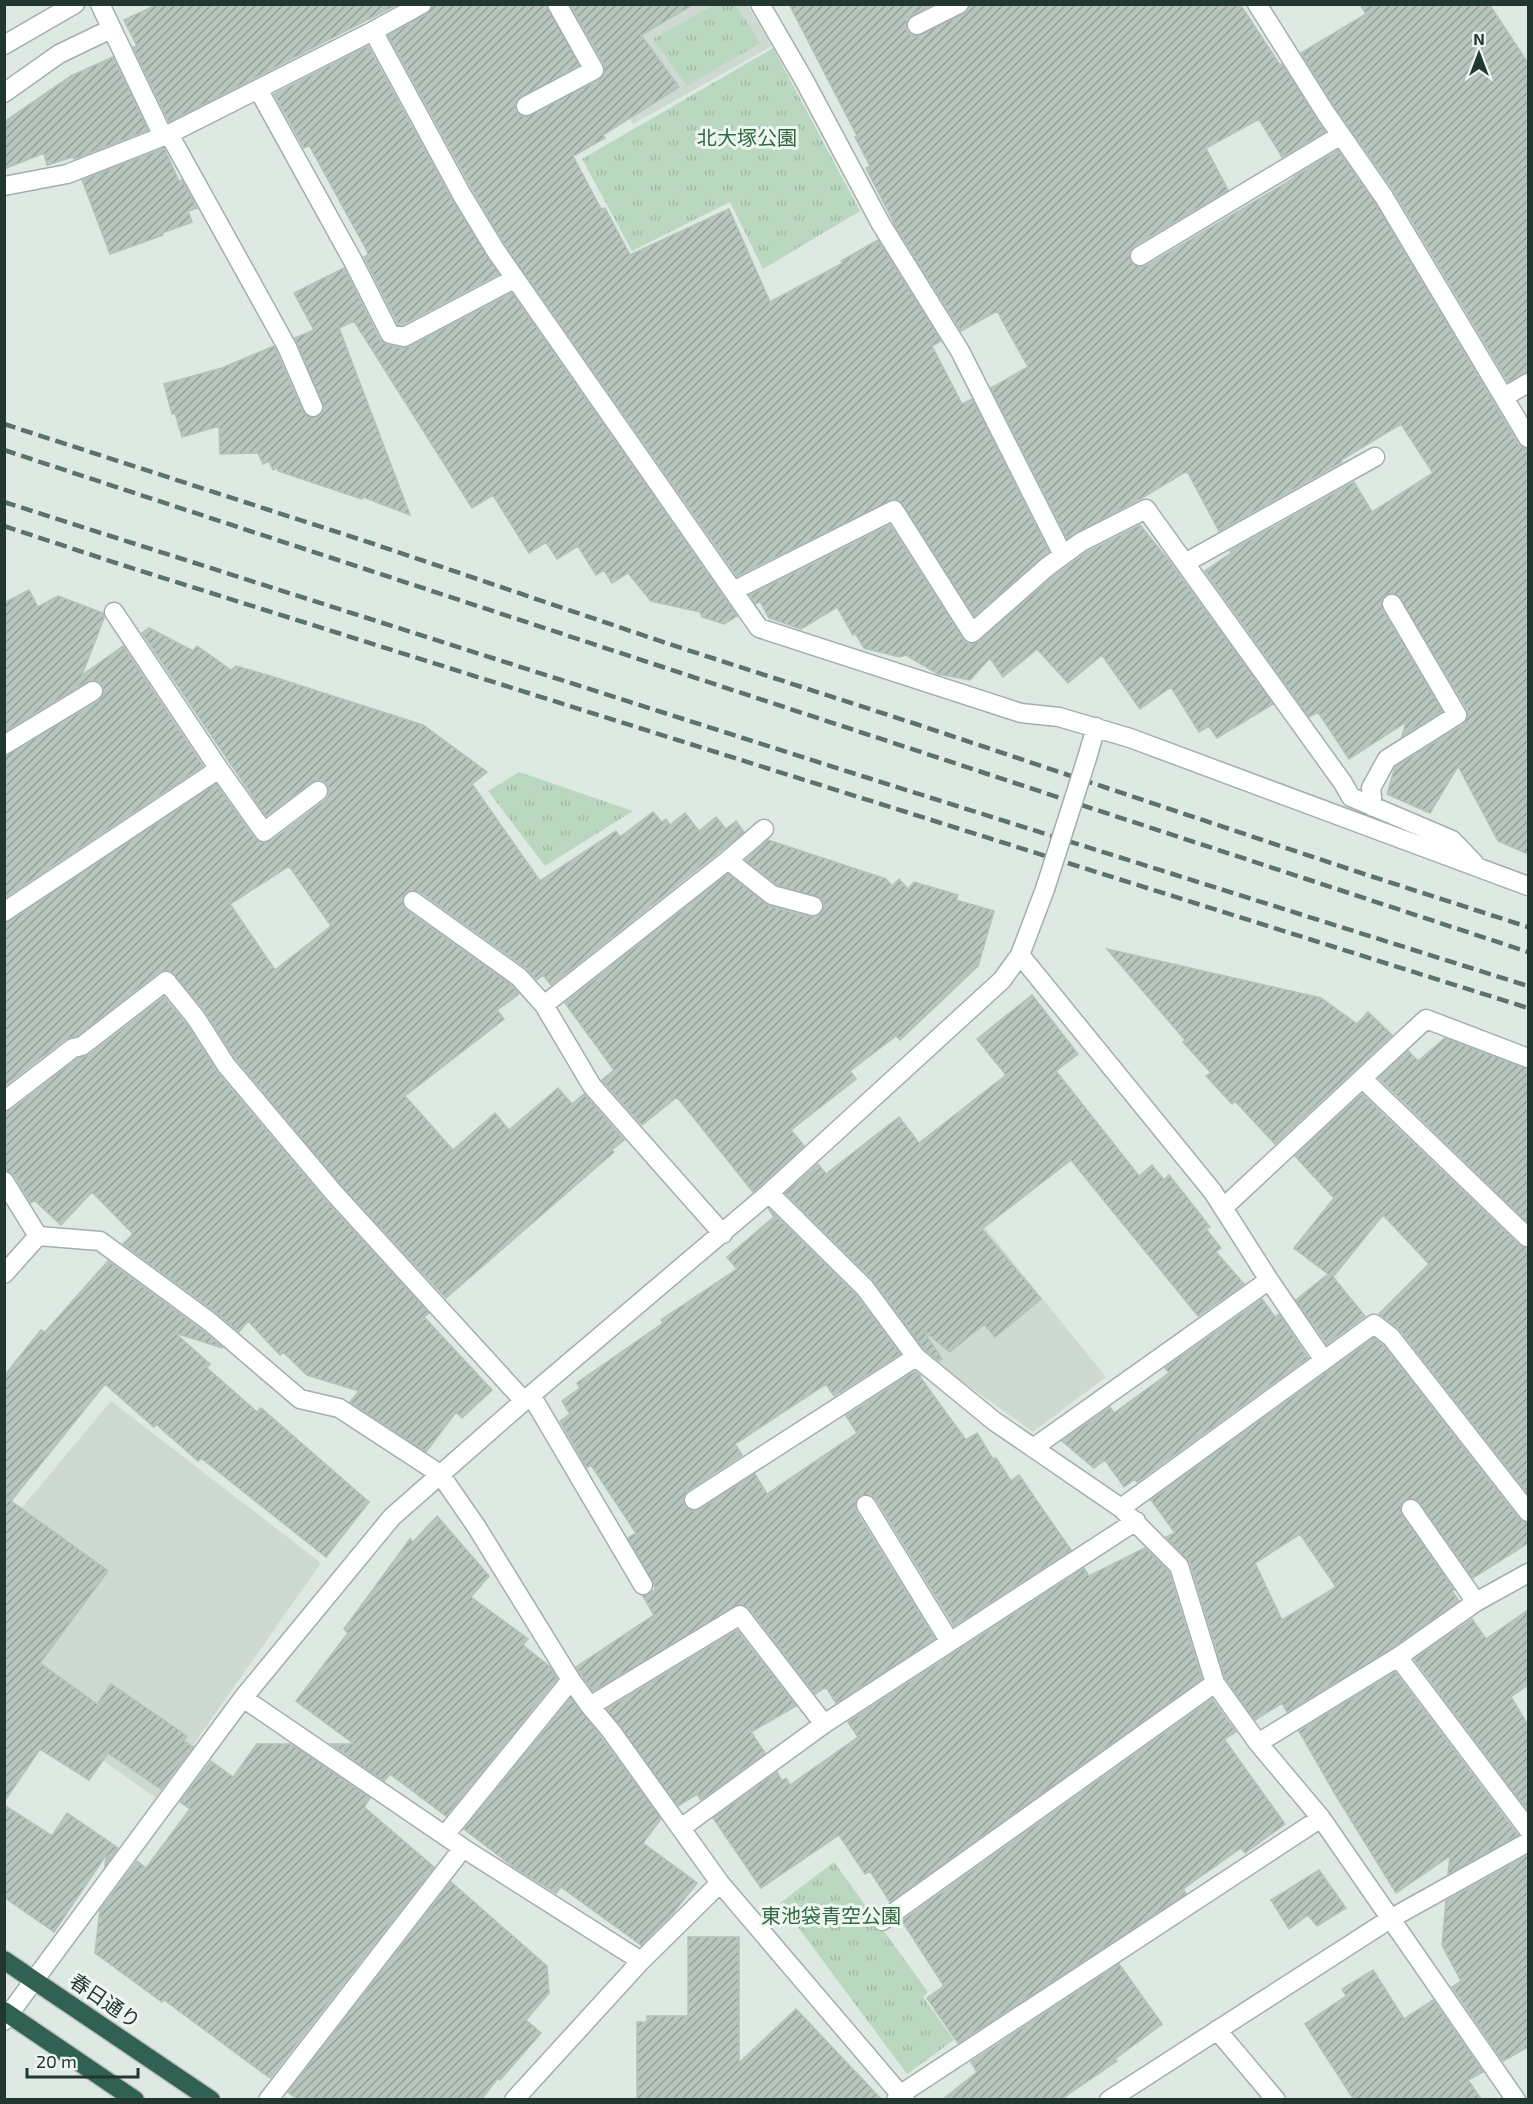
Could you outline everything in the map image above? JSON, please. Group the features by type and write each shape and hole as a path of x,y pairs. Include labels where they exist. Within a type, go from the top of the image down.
{"highway":[{"name":"春日通り","path":"4,1960 211,2100"},
{"path":"6,2016 135,2100"}],"street":[{"path":"4,45 75,4"},
{"path":"100,4 166,135 287,347 313,407"},
{"path":"4,186 67,174 166,135 373,32 422,4"},
{"path":"526,106 594,70 557,4"},
{"path":"760,4 804,80 881,224 960,351 1063,555"},
{"path":"916,25 959,4"},
{"path":"1257,4 1341,135 1384,197 1528,438"},
{"path":"4,93 59,54 111,29"},
{"path":"373,32 462,195 514,279 759,628 1021,713 1059,717 1096,727 1528,886"},
{"path":"258,89 353,261 390,334 404,337 514,279"},
{"path":"1140,256 1341,135"},
{"path":"1504,397 1528,383"},
{"path":"1185,564 1375,457"},
{"path":"733,591 894,510 972,633 1047,567 1081,542 1146,509 1351,797 1452,840 1478,868"},
{"path":"1372,807 1371,788 1387,759 1457,715 1392,604"},
{"path":"114,612 264,832 318,791"},
{"path":"4,745 93,691"},
{"path":"6,2016 59,1950 243,1698 392,1517 527,1398 723,1234 1002,980 1020,955 1045,889 1096,727"},
{"path":"4,912 219,769"},
{"path":"544,1005 764,829"},
{"path":"728,860 772,895 813,906"},
{"path":"413,901 519,977 544,1005 592,1086 723,1234"},
{"path":"1020,955 1213,1192 1323,1359"},
{"path":"4,1101 73,1048 82,1046 166,981 196,1018 226,1065 311,1165 527,1398 643,1585"},
{"path":"1223,1208 1426,1019 1528,1058"},
{"path":"1364,1079 1527,1237"},
{"path":"4,1181 38,1236"},
{"path":"769,1193 865,1288 915,1357 994,1421 1121,1508 1179,1566 1215,1683 1258,1743 1321,1818 1516,2100"},
{"path":"4,1274 38,1236"},
{"path":"38,1236 100,1241 210,1322 300,1399 339,1408 440,1474 476,1526 571,1680 611,1731 720,1883 901,2098 1321,1818"},
{"path":"1033,1448 1269,1280"},
{"path":"1121,1508 1374,1324 1391,1336 1528,1512"},
{"path":"694,1500 915,1357"},
{"path":"866,1505 950,1642"},
{"path":"1411,1509 1476,1602"},
{"path":"681,1828 824,1724 1136,1521"},
{"path":"1258,1743 1398,1657 1476,1602 1528,1573"},
{"path":"590,1706 740,1615 824,1724"},
{"path":"1398,1657 1528,1829"},
{"path":"445,1835 571,1680"},
{"path":"882,1921 1215,1683"},
{"path":"243,1698 463,1848 641,1961"},
{"path":"1109,2100 1390,1919 1528,1842"},
{"path":"268,2100 463,1848"},
{"path":"514,2100 641,1961 720,1883"},
{"path":"1217,2030 1275,2100"}],"shaded area":[{"path":"567,5 747,5 772,46 633,124"},
{"path":"966,1204 1106,1377 1033,1432 936,1363 871,1280"},
{"path":"111,1401 321,1563 156,1798 5,1691 5,1528"}],"green space":[{"path":"714,5 736,5 760,43 687,86 653,39"},
{"name":"北大塚公園","path":"773,48 860,211 763,269 730,202 632,251 582,159"},
{"path":"519,772 633,811 545,866 488,791"},
{"name":"東池袋青空公園","path":"834,1862 928,1992 923,1997 954,2040 907,2074 780,1903"}],"building":[{"path":"158,4 398,4 169,122 133,47 137,46 124,20"},
{"path":"433,4 546,4 579,65 517,100 516,111 526,117 599,80 604,75 604,64 570,4 694,4 641,35 679,87 603,135 605,138 573,156 601,209 605,208 630,255 729,209 770,302 843,263 841,261 878,240 941,341 932,346 962,404 972,399 1049,552 974,616 903,504 894,499 737,576 505,245 388,35 427,14"},
{"path":"789,4 933,4 907,19 907,31 917,36 964,14 969,10 970,4 1240,4 1325,132 1282,157 1259,119 1206,148 1228,190 1134,246 1130,251 1130,261 1135,266 1146,266 1338,150 1375,203 1518,444 1528,449 1528,854 1498,841 1458,766 1430,813 1387,794 1395,767 1463,725 1468,715 1467,709 1398,595 1391,593 1386,595 1382,599 1382,609 1442,711 1402,736 1406,722 1349,759 1318,712 1309,717 1205,571 1231,553 1230,551 1354,482 1372,512 1433,473 1401,424 1341,460 1342,462 1219,531 1187,471 1067,538 991,388 1028,367 997,311 961,331 897,229 866,168 870,166 855,137 857,136"},
{"path":"1360,4 1489,4 1528,63 1528,372 1508,382 1394,191 1334,106 1301,53 1366,14"},
{"path":"368,46 452,200 499,274 402,325 398,324 364,257 368,255 367,251 309,145 304,148 274,94"},
{"path":"113,57 148,130 74,159 73,157 47,165 44,153 4,169 4,122 71,76"},
{"path":"164,148 179,181 182,180 197,208 188,211 192,222 110,254 82,180"},
{"path":"344,268 380,340 387,345 402,348 409,347 512,293 737,616 724,624 702,617 700,612 651,601 628,573 612,583 604,570 596,575 578,546 557,559 546,542 529,553 493,495 472,508 354,321 339,328 410,515 363,497 362,499 278,471 277,468 273,470 269,461 263,464 258,453 220,454 219,426 182,437 175,413 172,414 164,384 222,368 274,346 303,412 312,418 322,414 323,403 295,338 314,330 294,293"},
{"path":"890,525 963,639 973,644 1054,576 1087,552 1140,525 1169,561 1273,704 1217,738 1209,726 1199,732 1171,687 1140,709 1102,655 1068,683 1037,649 1003,677 990,658 970,680 938,674 906,655 900,657 864,648 855,633 853,635 837,607 801,629 769,618 760,601 756,604 750,595"},
{"path":"29,590 38,607 58,596 103,613 104,618 82,675 123,646 203,766 4,898 4,756 99,701 104,691 99,681 88,681 4,732 4,603"},
{"path":"149,628 193,651 197,646 231,670 236,666 423,725 487,772 472,784 540,881 616,831 620,837 653,812 662,822 666,819 670,825 685,813 699,831 716,817 726,829 736,821 744,832 551,985 543,975 537,980 526,968 420,892 409,891 404,895 403,905 406,910 511,985 519,994 497,1010 504,1019 405,1096 453,1150 495,1113 509,1130 558,1088 572,1104 584,1094 624,1140 612,1150 614,1152 446,1298 342,1186 235,1058 205,1011 171,971 159,972 77,1036 66,1039 4,1086 4,923 216,784 255,839 265,843 271,841 329,795 327,784 322,780 316,780 266,816 142,633","holes":["289,866 331,926 275,970 230,904"]},
{"path":"768,840 886,879 892,886 899,879 908,889 914,882 958,895 956,900 994,911 978,966 900,1040 896,1036 850,1071 856,1079 791,1130 804,1146 753,1192 677,1097 642,1125 602,1080 614,1070 565,1003 728,874 769,906 810,917 820,914 824,903 820,898 777,885 746,860"},
{"path":"1107,949 1321,998 1357,1024 1368,1012 1392,1035 1275,1144 1235,1101 1232,1104 1206,1076 1211,1073"},
{"path":"1032,995 1078,1054 1056,1071 1139,1176 1152,1165 1164,1180 1169,1175 1210,1227 1206,1229 1221,1248 1216,1252 1244,1284 1198,1316 1071,1160 982,1229 1041,1299 995,1337 984,1324 950,1352 923,1330 942,1359 939,1361 924,1349 873,1280 785,1193 818,1164 826,1174 899,1117 919,1143 1006,1075 977,1039"},
{"path":"164,997 187,1025 217,1072 325,1200 429,1313 424,1317 492,1390 462,1418 456,1412 426,1452 350,1402 359,1391 307,1375 283,1352 280,1355 248,1321 239,1332 217,1313 123,1244 133,1234 92,1192 61,1225 34,1200 31,1203 14,1175 4,1170 4,1112 11,1110 78,1058 89,1055"},
{"path":"1445,1038 1528,1069 1528,1223 1379,1078 1408,1051 1418,1061"},
{"path":"1362,1094 1519,1245 1528,1248 1528,1494 1400,1330 1379,1314 1429,1264 1383,1215 1333,1277 1365,1316 1327,1344 1296,1300 1328,1274 1294,1248 1334,1198 1295,1156"},
{"path":"768,1208 856,1295 900,1354 834,1396 826,1384 735,1444 742,1455 687,1491 683,1500 685,1507 694,1511 700,1509 755,1474 767,1494 857,1433 846,1416 915,1371 921,1376 966,1440 977,1433 993,1459 996,1458 1011,1481 1019,1475 1071,1550 954,1626 876,1499 871,1495 861,1495 856,1500 856,1511 935,1639 836,1703 826,1687 815,1694 749,1608 739,1604 593,1691 576,1667 654,1615 643,1596 655,1590 654,1584 628,1538 636,1533 591,1465 587,1468 560,1421 570,1414 562,1401 580,1388 577,1383 663,1323 661,1320 737,1269 727,1257 774,1217"},
{"path":"108,1261 223,1348 175,1333 210,1364 207,1368 257,1412 261,1408 369,1502 326,1557 201,1458 198,1461 156,1424 154,1427 105,1384 11,1501 108,1571 40,1663 97,1704 111,1684 187,1736 184,1741 193,1747 161,1789 108,1753 89,1780 40,1749 4,1802 4,1376 41,1330 45,1332"},
{"path":"1262,1299 1275,1317 1279,1314 1308,1358 1137,1482 1135,1479 1124,1487 1105,1460 1094,1468 1062,1441 1110,1407 1114,1413 1169,1373 1165,1368"},
{"path":"1374,1338 1383,1345 1519,1519 1528,1523 1528,1543 1473,1578 1420,1503 1415,1499 1405,1500 1401,1505 1402,1515 1454,1590 1452,1591 1459,1601 1392,1648 1287,1712 1282,1703 1255,1720 1225,1678 1190,1563 1166,1537 1175,1533 1151,1500","holes":["1300,1534 1336,1587 1282,1620 1255,1563"]},
{"path":"437,1516 489,1576 471,1597 528,1639 523,1645 550,1667 557,1679 446,1816 390,1774 384,1781 331,1744 354,1744 296,1701 348,1633 344,1629 410,1539 413,1542"},
{"path":"1145,1548 1169,1572 1202,1679 890,1902 870,1871 865,1874 839,1835 761,1888 713,1818 777,1772 782,1781 786,1778 790,1785 858,1737 848,1722 1084,1568 1089,1576"},
{"path":"1528,1610 1528,1685 1511,1697 1528,1725 1528,1811 1414,1659 1472,1619 1486,1639"},
{"path":"737,1630 796,1706 751,1732 765,1753 701,1800 697,1794 678,1806 607,1709"},
{"path":"1395,1672 1518,1835 1448,1874 1450,1856 1396,1893 1299,1731"},
{"path":"571,1698 661,1819 643,1843 697,1883 673,1913 641,1945 561,1887 556,1893 515,1868 464,1829"},
{"path":"1212,1699 1236,1732 1224,1739 1285,1824 1245,1853 1241,1848 1183,1889 1186,1894 958,2043 927,1998 944,1986 902,1921"},
{"path":"257,1744 291,1744 370,1798 364,1807 434,1867 270,2078 164,2000 162,2002 95,1953 100,1910 137,1861 146,1868 190,1809 180,1802 211,1761 233,1777"},
{"path":"4,1805 52,1836 67,1813 118,1848 105,1866 106,1855 54,1932 4,1897"},
{"path":"1528,1855 1528,2047 1503,2061 1452,1987 1461,1981 1442,1945 1446,1901"},
{"path":"1319,1870 1346,1908 1317,1926 1308,1915 1289,1929 1271,1900"},
{"path":"451,1882 547,1966 549,1993 526,2020 541,2033 500,2080 498,2078 481,2100 298,2100 288,2092"},
{"path":"688,1937 739,1937 739,2063 796,2009 882,2100 637,2100 637,2022 647,2022 647,2016 688,2016"},
{"path":"1119,1964 1162,2024 1115,2059 1117,2061 1060,2100 942,2100 977,2072 971,2062"},
{"path":"1373,1970 1404,2019 1433,2000 1483,2072 1468,2080 1482,2100 1354,2100 1305,2024 1346,1996 1342,1989"}],"railway":[{"path":"4,424 374,544 669,644 1528,927"},
{"path":"4,450 1528,952"},
{"path":"4,502 1528,986"},
{"path":"4,526 1528,1008"}]}
